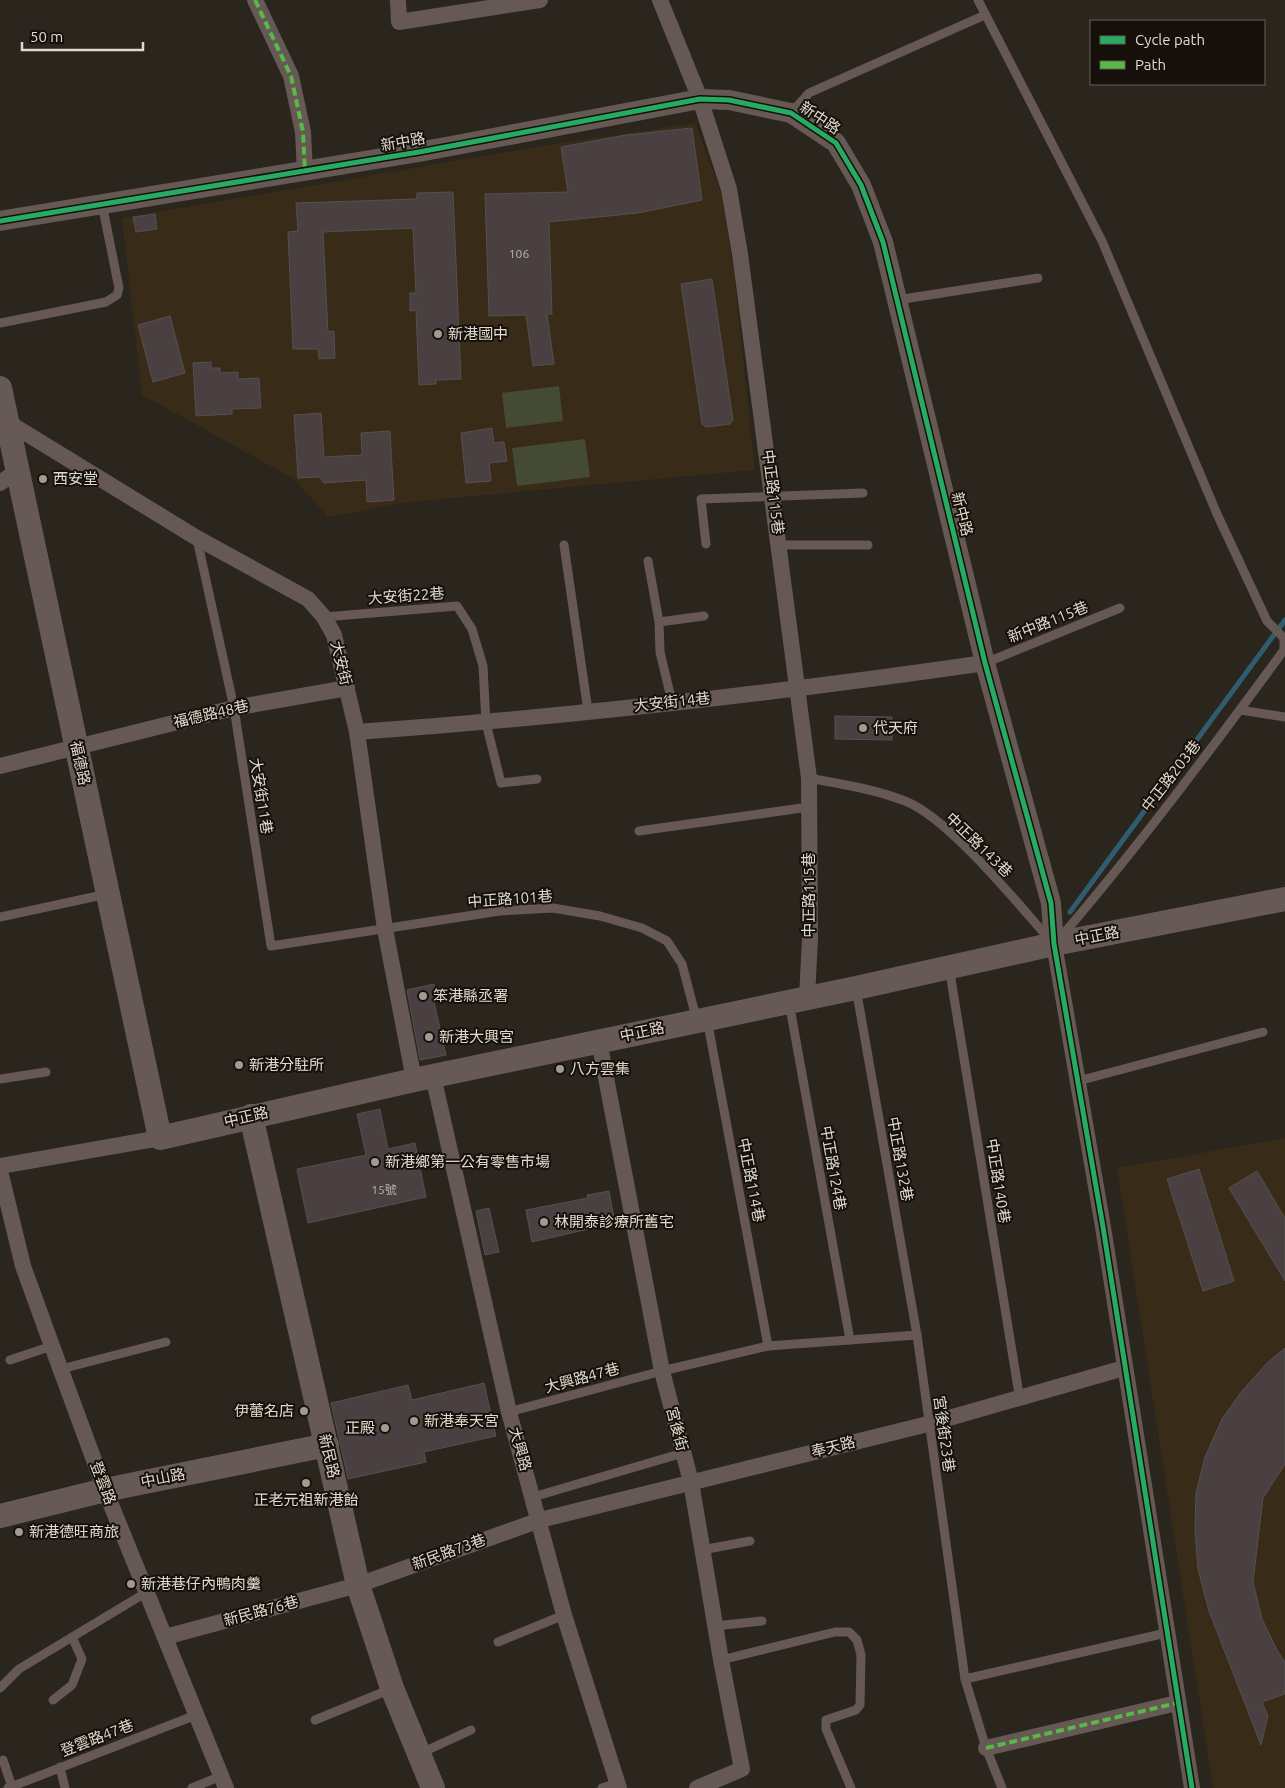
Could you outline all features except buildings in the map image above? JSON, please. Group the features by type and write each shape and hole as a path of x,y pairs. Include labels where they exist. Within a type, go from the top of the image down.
{"main road":[{"name":"福德路","path":"0,388 6,421 9,476 76,746 160,1138"},
{"name":"中正路","path":"160,1138 424,1078 856,988 1054,944 1285,899"},
{"name":"新民路","path":"251,1116 358,1585 392,1688 433,1788"},
{"name":"中山路","path":"0,1516 105,1490 327,1445"}],"street":[{"path":"255,0 291,76 303,132 305,172"},
{"path":"398,0 399,22 540,0"},
{"name":"中正路115巷","path":"660,0 700,99 729,189 774,498 809,778 810,938 798,1000"},
{"name":"新中路","path":"0,221 305,172 700,99 729,100 791,112 836,143 861,185 883,242 985,663 1051,903 1054,944"},
{"name":"大安街","path":"6,421 197,538 308,599 324,617 334,634 357,732 384,929 424,1078"},
{"name":"大安街14巷","path":"357,732 486,723 797,690 985,663"},
{"name":"福德路48巷","path":"0,766 234,708 347,688"},
{"path":"1054,944 1078,1081 1192,1788"},
{"name":"宮後街","path":"599,1041 662,1371 691,1482 720,1660 742,1769 697,1788"},
{"name":"大興路","path":"424,1078 509,1412 612,1786"},
{"name":"中正路","path":"0,1166 160,1138"},
{"name":"登雲路","path":"0,1171 24,1266 60,1370 105,1490 224,1782"},
{"name":"奉天路","path":"540,1520 928,1424 1020,1400 1124,1368"},
{"name":"新民路73巷","path":"358,1585 540,1520"},
{"name":"新民路76巷","path":"165,1637 358,1585"},
{"path":"986,1748 1178,1703"}],"lane":[{"name":"中正路203巷","path":"978,0 1102,241 1217,514 1267,621 1284,638 1284,650 1240,710 1089,904 1054,944"},
{"path":"791,112 809,93 985,15"},
{"path":"0,323 106,302 117,295 119,288 102,204"},
{"path":"897,300 1038,278"},
{"path":"706,544 701,500 863,493"},
{"name":"大安街11巷","path":"197,538 234,708 271,946 384,929"},
{"path":"780,544 868,545"},
{"path":"564,545 588,711"},
{"path":"648,561 659,622 660,652 672,702"},
{"name":"大安街22巷","path":"324,617 457,606 472,629 483,666 486,723"},
{"name":"新中路115巷","path":"985,663 1120,608"},
{"path":"659,622 704,616"},
{"path":"1240,710 1285,717"},
{"path":"486,723 502,783 538,779"},
{"name":"中正路143巷","path":"809,778 857,786 907,802 944,826 1054,944"},
{"path":"639,830 809,807"},
{"path":"0,917 107,894"},
{"name":"中正路101巷","path":"384,929 500,911 552,908 600,916 642,928 667,941 682,964 702,1020"},
{"name":"中正路140巷","path":"949,967 1020,1400"},
{"name":"中正路132巷","path":"856,988 917,1336"},
{"name":"中正路124巷","path":"798,1000 850,1340"},
{"name":"中正路114巷","path":"702,1020 768,1346"},
{"path":"1078,1081 1263,1032"},
{"path":"0,1079 46,1072"},
{"path":"662,1371 768,1346 917,1336"},
{"name":"宮後街23巷","path":"917,1336 965,1679 986,1748 1002,1788"},
{"path":"60,1370 166,1342"},
{"path":"10,1360 52,1346"},
{"name":"大興路47巷","path":"509,1412 662,1371"},
{"path":"533,1497 683,1453"},
{"path":"702,1550 750,1541"},
{"path":"0,1688 19,1668 147,1592"},
{"path":"498,1642 564,1615"},
{"path":"715,1626 762,1621"},
{"path":"720,1660 834,1632 849,1632 857,1640 861,1655 860,1704 856,1710 826,1720 826,1729 851,1788"},
{"path":"965,1679 1166,1633"},
{"path":"53,1700 72,1686 82,1659 72,1637"},
{"path":"315,1720 392,1688"},
{"name":"登雲路47巷","path":"10,1787 60,1766 196,1715"},
{"path":"419,1754 471,1730"},
{"path":"3,1760 10,1787"},
{"path":"60,1766 65,1788"},
{"path":"192,1788 224,1782"}],"shaded area":[{"name":"新港國中","path":"695,123 722,195 734,273 755,470 409,502 328,517 294,479 142,395 122,218 554,144"},
{"path":"1285,1138 1285,1788 1213,1788 1117,1168"}],"green space":[{"path":"559,386 563,421 506,428 502,393"},
{"path":"585,439 590,477 517,486 512,448"}],"waterway":[{"path":"1070,912 1285,620"}],"marked path":[{"path":"255,0 291,76 303,132 305,172"},
{"path":"986,1748 1177,1703"}],"cycle path":[{"path":"0,221 419,152 700,99 729,100 791,113 836,143 861,185 883,242 985,663 1051,903 1054,944 1103,1227 1192,1788"}],"place":[{"name":"新港國中","path":"438,334"},
{"name":"西安堂","path":"43,479"},
{"name":"代天府","path":"863,728"},
{"name":"笨港縣丞署","path":"423,996"},
{"name":"新港大興宮","path":"429,1037"},
{"name":"新港分駐所","path":"239,1065"},
{"name":"八方雲集","path":"560,1069"},
{"name":"新港鄉第一公有零售市場","path":"375,1162"},
{"name":"林開泰診療所舊宅","path":"544,1222"},
{"name":"伊蕾名店","path":"304,1411"},
{"name":"新港奉天宮","path":"414,1421"},
{"name":"正殿","path":"385,1428"},
{"name":"正老元祖新港飴","path":"306,1483"},
{"name":"新港德旺商旅","path":"19,1532"},
{"name":"新港巷仔內鴨肉羹","path":"131,1584"}]}
